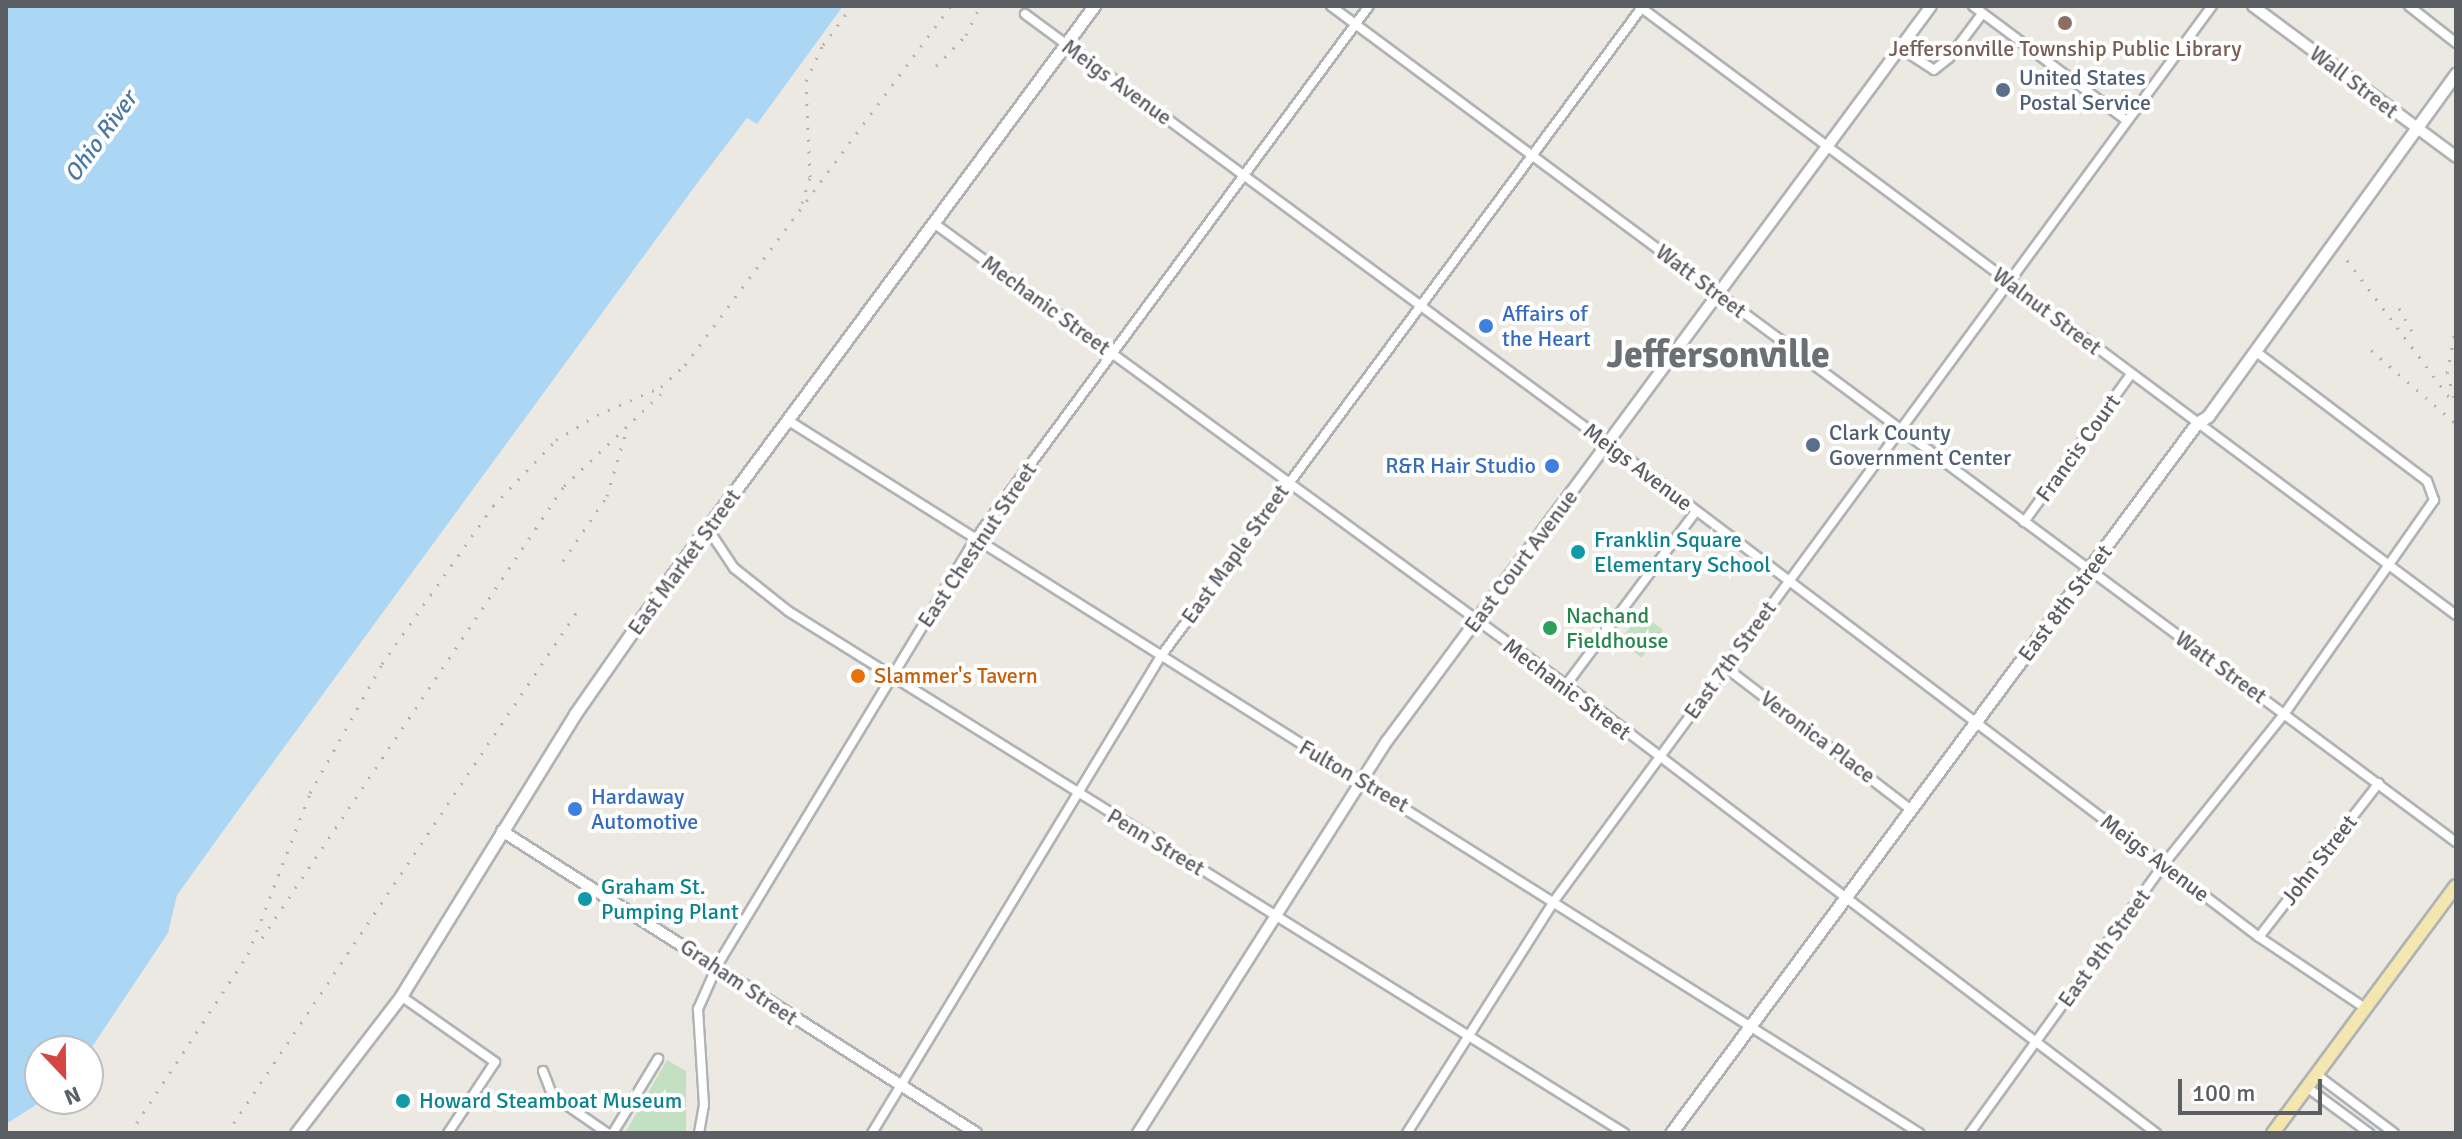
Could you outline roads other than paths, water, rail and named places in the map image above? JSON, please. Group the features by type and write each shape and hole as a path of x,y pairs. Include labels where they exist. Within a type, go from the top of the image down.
{"main road":[{"name":"East Market Street","path":"296,1133 401,996 575,714 1094,6"},
{"name":"East 8th Street","path":"1671,1133 2197,423 2208,416 2456,73"},
{"path":"2273,1133 2456,886"}],"street":[{"name":"Watt Street","path":"1331,6 2456,842"},
{"name":"East Chestnut Street","path":"699,1133 704,1105 698,1009 718,964 976,538 1369,6"},
{"name":"East Court Avenue","path":"1138,1133 1273,913 1361,779 1931,6"},
{"path":"1973,6 2126,120"},
{"name":"East 7th Street","path":"1407,1133 1554,901 2212,6"},
{"name":"Wall Street","path":"2253,6 2456,157"},
{"path":"2409,6 2456,43"},
{"name":"Walnut Street","path":"1641,7 2456,615"},
{"name":"East Maple Street","path":"872,1133 1161,656 1641,7"},
{"name":"Meigs Avenue","path":"1025,14 1608,443 2259,937 2365,1008"},
{"path":"1900,48 1934,70 1949,58 1982,14"},
{"name":"Mechanic Street","path":"935,224 1566,685 1843,899 2037,1041 2156,1133"},
{"name":"East 9th Street","path":"1970,1133 2164,864 2285,713 2386,563 2429,508 2433,493 2410,467 2255,351"},
{"name":"Francis Court","path":"2024,522 2131,374"},
{"name":"Fulton Street","path":"789,421 1919,1133"},
{"path":"1566,685 1696,511"},
{"name":"Penn Street","path":"708,529 734,568 762,594 1078,796 1470,1034 1624,1133"},
{"name":"Veronica Place","path":"1725,667 1910,809"},
{"name":"John Street","path":"2259,937 2379,783"},
{"name":"Graham Street","path":"502,831 718,964 808,1028 903,1084 976,1133"},
{"path":"401,996 495,1062 448,1133"},
{"path":"543,1071 552,1095 610,1133 658,1059"},
{"path":"2317,1075 2394,1133"},
{"path":"2308,1088 2369,1133"}],"water":[{"name":"Ohio River","path":"6,6 843,6 757,124 747,118 695,186 247,798 177,895 168,933 100,1035 24,1035 24,1112 6,1124"}],"railway":[{"path":"802,203 810,177 806,81 823,45 852,6"},
{"path":"130,1133 248,954 310,793 382,664 493,506 556,440 597,415 661,387 685,365 951,6"},
{"path":"936,66 966,35 980,6"},
{"path":"2347,260 2452,401"},
{"path":"2399,308 2416,339"},
{"path":"2454,397 2447,373 2456,327"},
{"path":"2371,350 2456,424"},
{"path":"262,938 564,486 665,390"},
{"path":"563,561 607,496 626,432"},
{"path":"227,1133 580,607"}],"place":[{"name":"Jeffersonville Township Public Library","path":"2065,23"},
{"name":"United States Postal Service","path":"2003,90"},
{"name":"Affairs of the Heart","path":"1486,326"},
{"name":"Clark County Government Center","path":"1813,445"},
{"name":"R&R Hair Studio","path":"1552,466"},
{"name":"Franklin Square Elementary School","path":"1578,552"},
{"name":"Nachand Fieldhouse","path":"1550,628"},
{"name":"Slammer's Tavern","path":"858,676"},
{"name":"Hardaway Automotive","path":"575,809"},
{"name":"Graham St. Pumping Plant","path":"585,899"},
{"name":"Howard Steamboat Museum","path":"403,1101"}],"district":[{"name":"Jeffersonville","path":"1718,355"}]}
